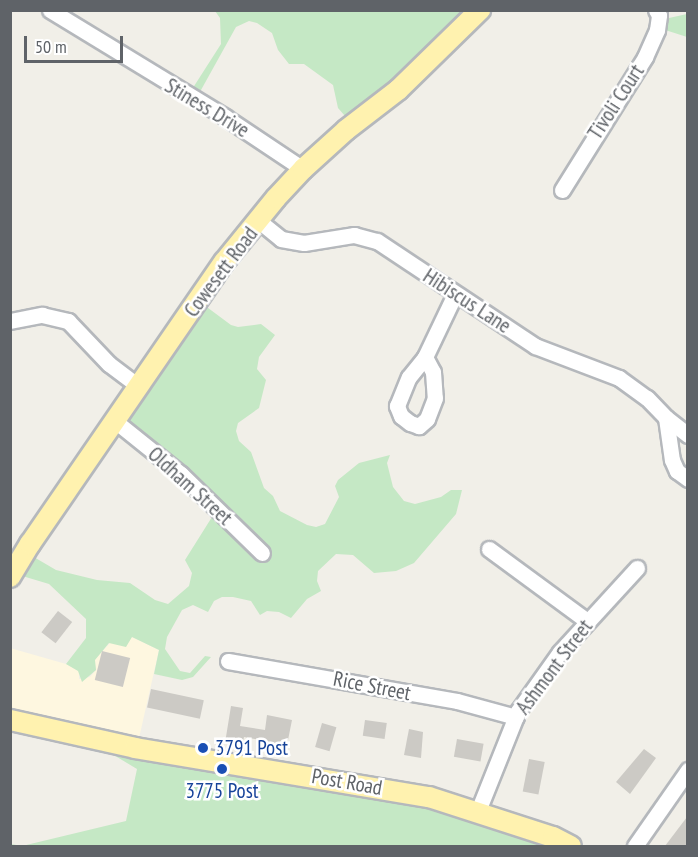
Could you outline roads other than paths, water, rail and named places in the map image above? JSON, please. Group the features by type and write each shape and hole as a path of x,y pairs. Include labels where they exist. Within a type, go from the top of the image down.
{"main road":[{"name":"Cowesett Road","path":"10,577 30,544 224,262 303,169 346,130 398,90 480,10"},
{"name":"Post Road","path":"10,720 135,748 429,797 478,811 553,837 572,846"}],"street":[{"name":"Stiness Drive","path":"50,10 225,117 303,169"},
{"name":"Tivoli Court","path":"562,190 645,57 657,30 659,15 656,10"},
{"name":"Hibiscus Lane","path":"259,221 280,239 304,243 354,235 377,241 535,346 619,378 647,398 687,435"},
{"path":"425,357 455,294"},
{"path":"10,321 42,315 68,321 109,364 139,387"},
{"path":"666,418 672,460 677,471 687,479"},
{"name":"Oldham Street","path":"115,421 181,474 262,552"},
{"path":"489,549 587,621"},
{"name":"Ashmont Street","path":"478,811 516,717 560,652 637,568"},
{"name":"Rice Street","path":"228,661 457,701 516,717"},
{"path":"635,846 687,770"}],"place":[{"name":"3791 Post","path":"203,748"},
{"name":"3775 Post","path":"222,769"}]}
